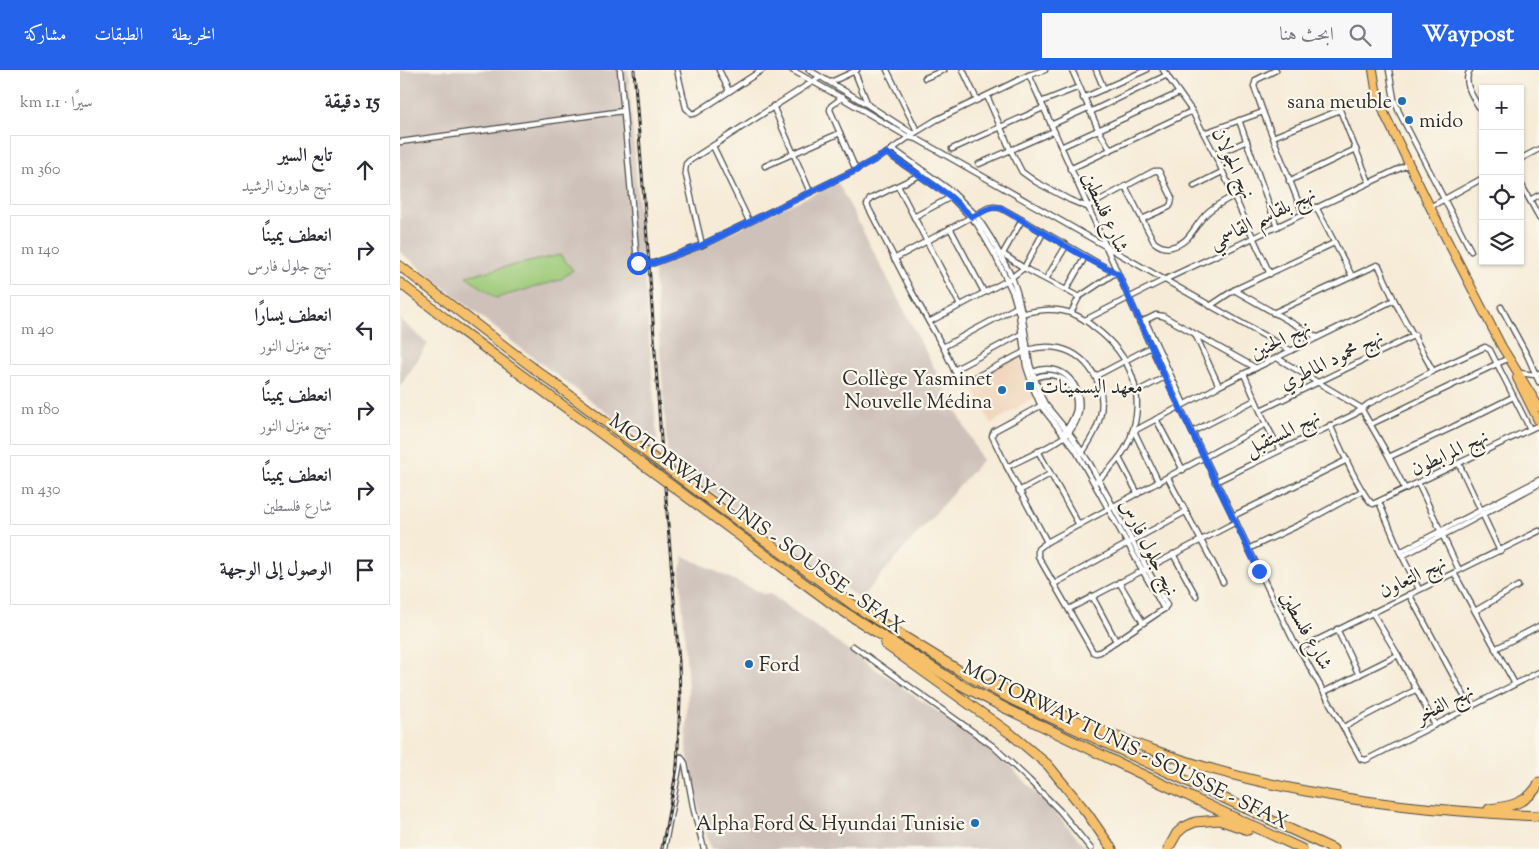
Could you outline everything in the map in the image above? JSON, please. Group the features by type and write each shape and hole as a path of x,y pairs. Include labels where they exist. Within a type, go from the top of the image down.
{"highway":[{"name":"MOTORWAY TUNIS - SOUSSE - SFAX","path":"400,266 527,364 822,583 856,607 960,671"},
{"name":"MOTORWAY TUNIS - SOUSSE - SFAX","path":"400,283 437,313 835,606 959,684 1128,768 1302,849"},
{"path":"610,440 647,470 841,614 1016,738 1048,765 1087,813 1112,849"},
{"path":"960,671 1112,735 1162,753 1290,789 1347,799 1464,811 1539,816"},
{"path":"960,671 995,691 1064,724 1333,849"},
{"path":"1464,811 1500,808 1516,804 1529,797 1539,784"},
{"path":"1168,849 1177,832 1196,822 1207,820 1227,822 1291,843"}],"main road":[{"path":"1373,70 1376,89 1385,115 1539,424"},
{"path":"1502,347 1539,407"}],"street":[{"path":"620,70 637,261 644,264 654,263 702,245 856,170 887,153 908,137 977,100 1029,75 1045,70"},
{"path":"677,70 686,108 690,113 696,113 762,70"},
{"path":"718,70 729,91"},
{"path":"792,70 908,137 917,139 1290,350"},
{"path":"809,70 915,133"},
{"path":"831,82 855,70 868,105"},
{"path":"887,70 917,139"},
{"path":"925,78 944,70"},
{"path":"963,70 977,100"},
{"path":"1096,70 1104,89"},
{"path":"1131,70 1134,76"},
{"path":"1083,98 1146,70"},
{"name":"نهج الجولان","path":"1164,70 1192,111 1204,133 1270,274"},
{"path":"1276,70 1256,80 1254,86 1303,214"},
{"path":"1389,70 1394,99 1399,112 1471,251"},
{"path":"1470,70 1467,74 1467,81 1479,105"},
{"path":"1072,72 1099,131 1110,150"},
{"name":"شارع فلسطين","path":"1029,75 1105,245 1116,274 1165,377 1182,405 1215,482 1294,642 1363,760"},
{"path":"1051,125 1167,76"},
{"path":"702,245 685,168 689,161 820,77"},
{"path":"1041,102 1078,87"},
{"path":"848,93 831,106 830,110 856,170"},
{"path":"1061,147 1179,94"},
{"path":"987,96 1018,166 1028,177 1078,204 1087,207 1154,171 1160,173 1172,198 1171,204 1169,207 1142,219"},
{"path":"773,106 810,192"},
{"path":"952,149 1043,108"},
{"path":"1273,137 1340,110 1369,182"},
{"path":"400,142 624,111"},
{"path":"1070,169 1192,111"},
{"path":"1204,133 1263,112"},
{"path":"1239,120 1277,227"},
{"path":"979,164 1054,131"},
{"path":"765,166 840,133"},
{"path":"1215,155 1247,142"},
{"path":"713,146 749,221"},
{"name":"نهج جلول فارس","path":"893,148 950,190 974,216 1002,255 1021,314 1029,376 1043,405 1081,454 1097,481 1164,609 1143,623"},
{"path":"1289,180 1356,149"},
{"path":"1524,158 1539,149"},
{"name":"نهج جلول فارس","path":"887,153 951,197 974,216 1010,278 1017,307 1021,314 1021,334 1043,405"},
{"name":"نهج بلقاسم القاسمي","path":"1086,320 1164,280 1409,164"},
{"path":"927,172 870,199 866,205 959,380 966,382 1026,351 1047,346 1067,350 1088,364 1096,376 1102,401 1101,413 1092,436 1081,454"},
{"path":"1194,186 1222,172"},
{"path":"1430,207 1479,180"},
{"path":"898,186 960,305"},
{"path":"1125,186 1154,242 1158,246 1167,248 1177,246 1186,241 1204,214 1233,196"},
{"path":"1524,189 1539,217"},
{"path":"1530,200 1539,195"},
{"path":"914,217 951,197"},
{"path":"894,259 988,208 994,207 1001,208 1116,274"},
{"path":"1316,207 1352,276"},
{"path":"1022,220 1002,255 1078,297"},
{"path":"950,228 984,292"},
{"path":"929,322 1010,278 1024,268 1043,233"},
{"path":"1210,306 1234,290 1334,243"},
{"path":"1046,279 1066,246"},
{"path":"1066,290 1085,257"},
{"path":"1273,313 1376,265 1379,266 1394,300 1433,370"},
{"path":"1071,313 1078,297 1116,274"},
{"path":"1234,290 1317,337"},
{"name":"نهج الحنين","path":"1133,432 1290,350 1394,300"},
{"path":"943,347 1017,307"},
{"path":"1501,307 1537,374 1539,382"},
{"path":"1021,314 1046,310 1071,313 1086,320 1103,334 1126,360 1136,392 1133,432 1119,458 1097,481"},
{"path":"1140,323 1156,315 1163,316 1256,368"},
{"path":"1145,320 1182,405"},
{"path":"954,370 1021,334"},
{"path":"1196,334 1219,386"},
{"name":"نهج محمود الماطري","path":"1261,410 1415,335"},
{"path":"1096,376 1151,347"},
{"name":"نهج المستقبل","path":"1215,482 1355,414 1368,404 1433,370 1485,347 1490,350 1496,364"},
{"path":"1276,358 1362,409 1405,489"},
{"path":"1370,424 1507,359"},
{"path":"1496,364 1530,429"},
{"path":"1007,467 1060,439 1077,421 1080,409 1078,392 1074,384 1063,374 1056,371 1043,369 1032,372"},
{"path":"1519,373 1537,374"},
{"path":"1034,378 1044,374 1054,375 1071,387 1076,407 1073,419 1066,433"},
{"path":"1244,374 1266,424 1280,450"},
{"path":"1136,392 1165,377"},
{"path":"1389,457 1513,397"},
{"path":"1192,432 1255,400"},
{"path":"1043,405 994,432 992,436 1047,542"},
{"path":"1156,419 1183,470"},
{"path":"1119,582 1143,623 1100,652 1093,652 1038,556 1038,549 1047,542 1266,424"},
{"name":"نهج المرابطون","path":"1362,491 1371,504 1379,502 1539,424"},
{"path":"1248,549 1303,523 1362,491 1330,426"},
{"path":"1133,432 1159,482"},
{"path":"1038,451 1079,525"},
{"path":"1119,458 1138,494"},
{"path":"1233,516 1348,460"},
{"path":"1459,464 1500,551"},
{"path":"1019,491 1050,474"},
{"path":"1168,478 1223,582"},
{"path":"1401,554 1481,513 1539,480"},
{"path":"1418,483 1442,533 1475,611 1515,684"},
{"path":"1522,491 1539,484"},
{"path":"1379,502 1401,554 1419,589"},
{"path":"1054,584 1185,512"},
{"path":"1069,609 1144,568 1236,522"},
{"name":"نهج التعاون","path":"1299,649 1539,531"},
{"path":"1173,554 1196,596"},
{"path":"1475,611 1518,586"},
{"path":"1409,594 1470,707"},
{"path":"1092,596 1116,641"},
{"path":"1372,612 1398,655 1435,725"},
{"path":"1495,649 1539,626"},
{"path":"1337,629 1359,675"},
{"path":"853,646 992,746 1060,812 1091,849"},
{"path":"1324,692 1398,655"},
{"name":"نهج الفخر","path":"1363,760 1539,672"},
{"path":"1344,727 1415,690"},
{"path":"664,849 681,757 685,763 704,849"}],"shaded area":[{"path":"400,70 628,70 658,451 514,343 400,252"},
{"path":"838,183 982,460 860,599 668,460 654,267"},
{"path":"400,319 428,344 400,387"},
{"name":"Collège Yasminet Nouvelle Médina","path":"1019,354 1027,382 1034,397 991,424 970,382"},
{"path":"684,556 763,594 769,593 993,750 1056,813 1087,849 711,849 699,808 686,746 688,687 680,569"}],"green space":[{"path":"560,255 573,270 560,280 496,298 466,276"}],"railway":[{"path":"634,70 662,454"},
{"path":"662,849 677,767 680,700 679,662 665,487"}],"place":[{"name":"sana meuble","path":"1402,101"},
{"name":"mido","path":"1409,120"},
{"name":"معهد اليسمينات","path":"1030,386"},
{"name":"Collège Yasminet Nouvelle Médina","path":"1002,390"},
{"name":"Ford","path":"749,664"},
{"name":"Alpha Ford & Hyundai Tunisie","path":"975,823"}],"route":[{"path":"638,263 654,263 702,245 887,153 951,197 972,217 988,208 1001,208 1118,274 1165,377 1259,571"}]}
